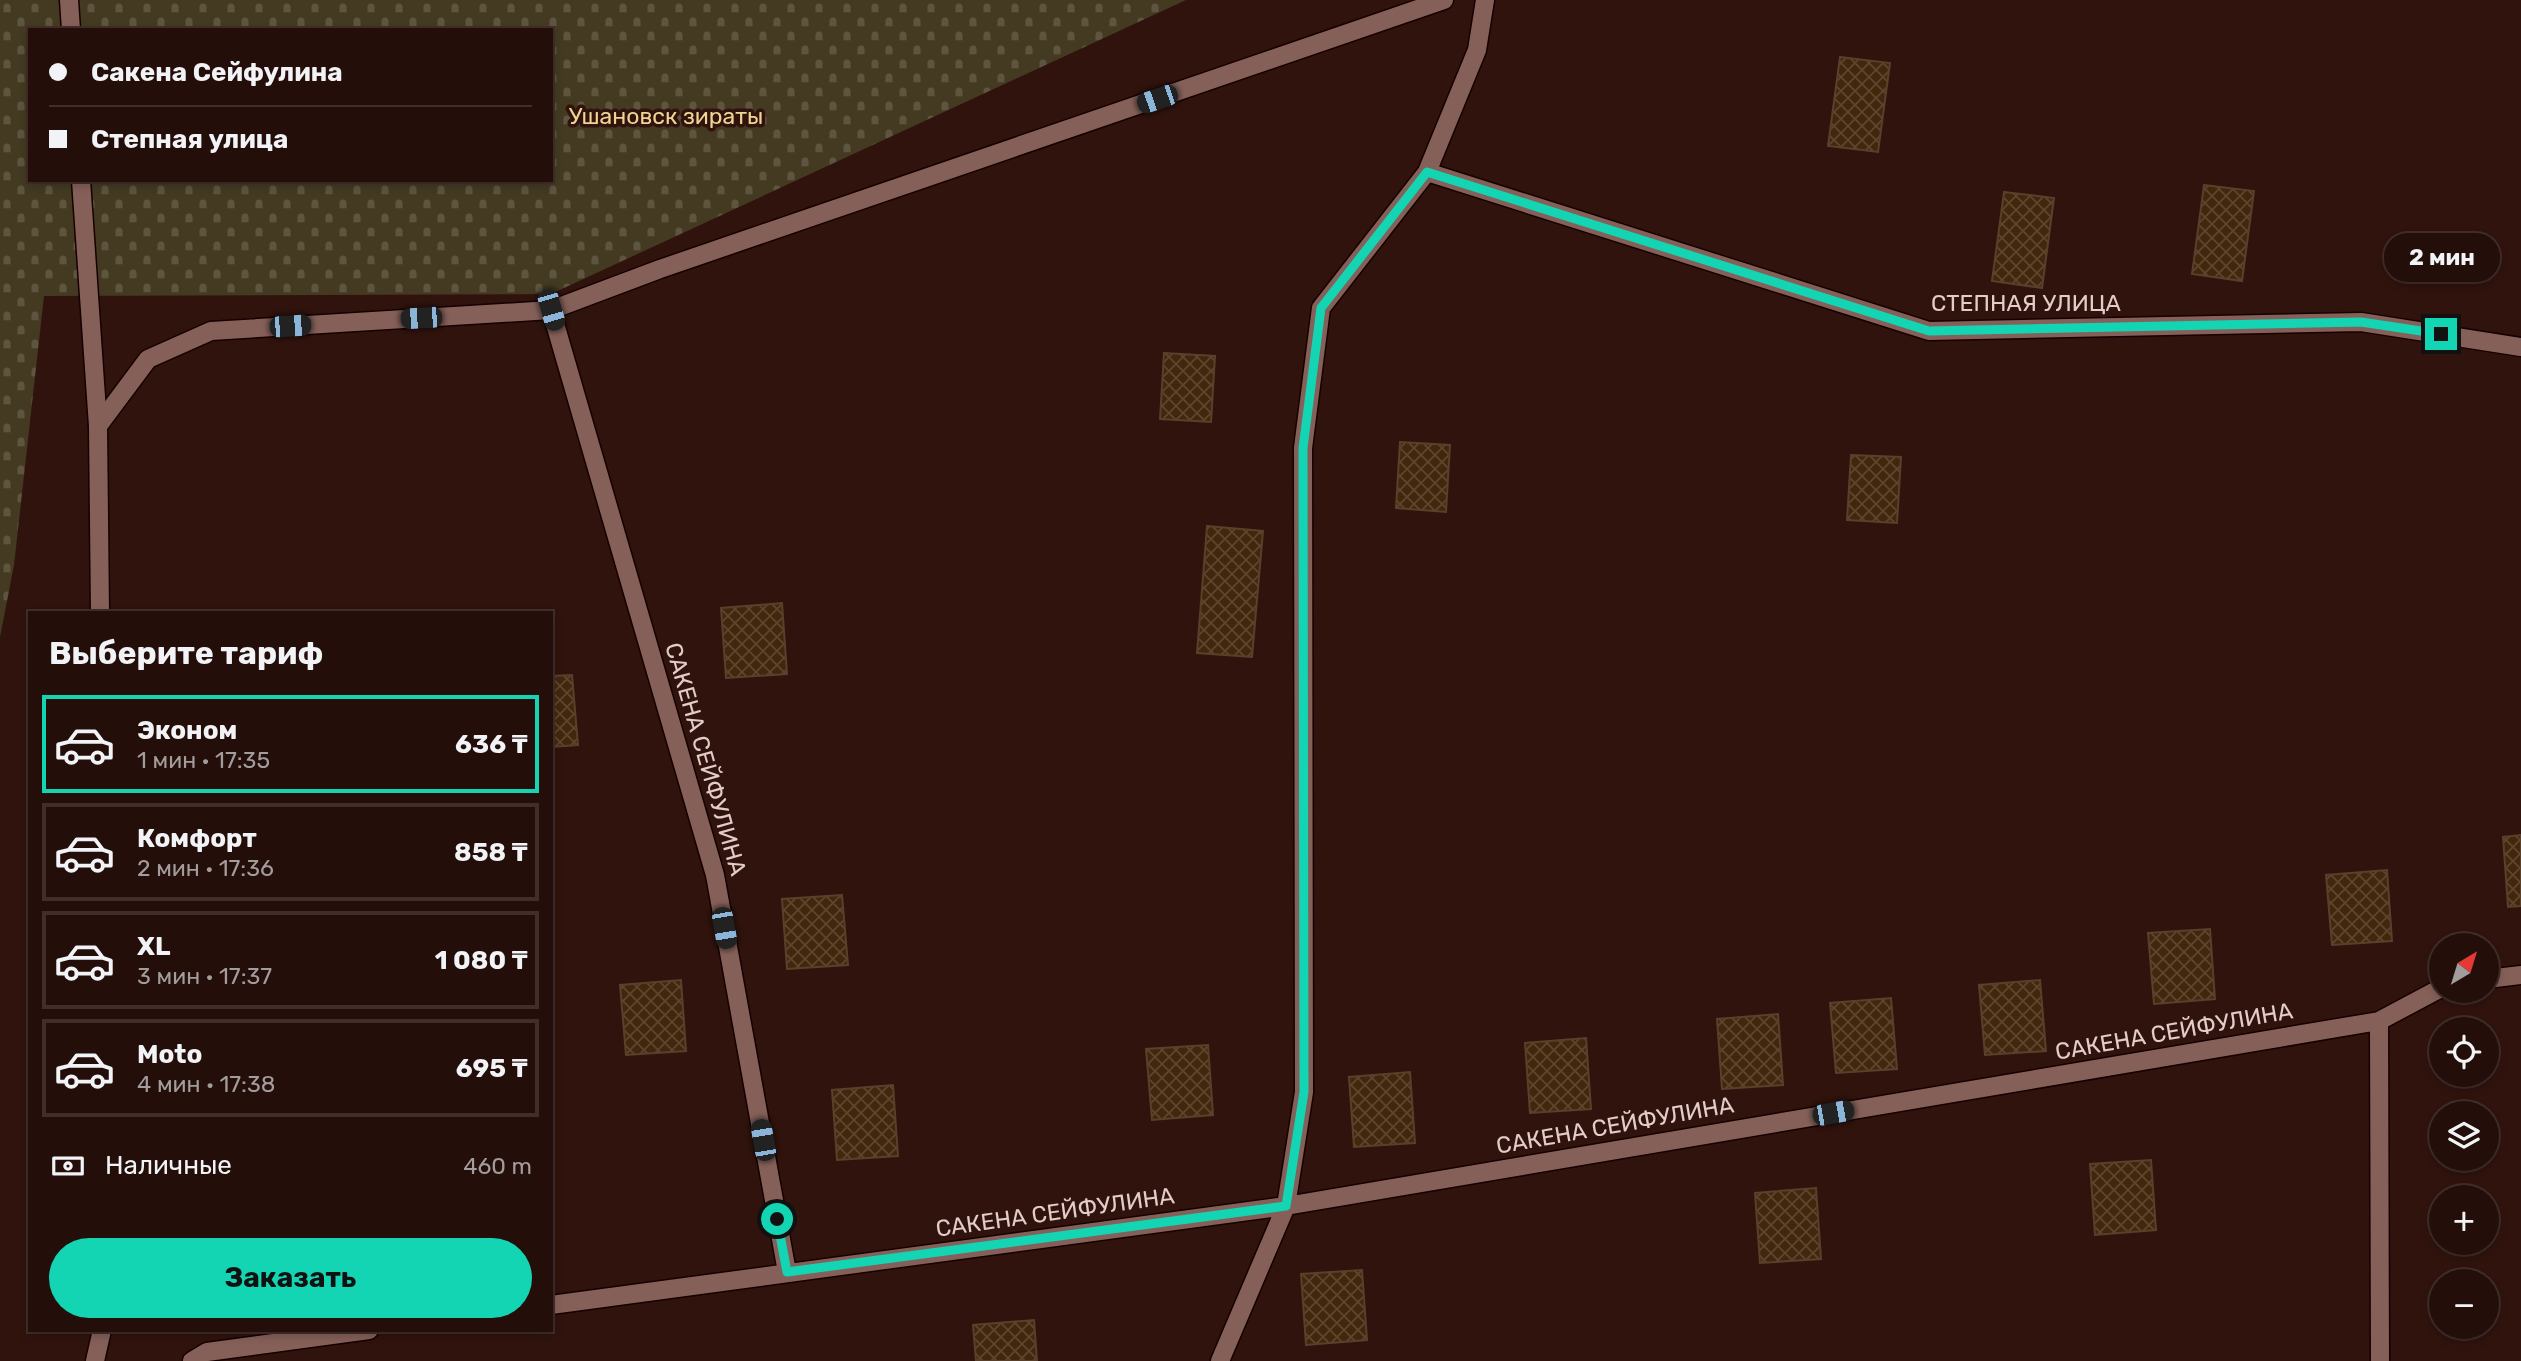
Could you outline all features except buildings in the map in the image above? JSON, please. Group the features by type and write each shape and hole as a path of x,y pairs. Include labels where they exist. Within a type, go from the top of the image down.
{"street":[{"path":"69,0 71,28"},
{"path":"98,426 148,359 211,331 551,310 660,269 1444,0"},
{"path":"1220,1361 1286,1206 1304,1092 1303,448 1321,308 1427,172 1477,50 1485,0"},
{"name":"СТЕПНАЯ УЛИЦА","path":"1427,172 1929,331 2361,322 2521,346"},
{"path":"81,182 98,426 100,611"},
{"name":"САКЕНА СЕЙФУЛИНА","path":"551,310 715,875 787,1272"},
{"path":"2499,978 2521,975"},
{"name":"САКЕНА СЕЙФУЛИНА","path":"553,1305 1286,1206 2379,1021 2429,994"},
{"path":"2379,1021 2379,1361"},
{"path":"96,1361 102,1332"},
{"path":"192,1361 207,1352 354,1332"}],"green space":[{"name":"Ушановск зираты","path":"0,0 1186,0 551,294 44,296 14,565 0,637"}],"route":[{"path":"777,1219 787,1272 1286,1206 1304,1092 1303,448 1321,308 1427,172 1929,331 2361,322 2441,334"}]}
